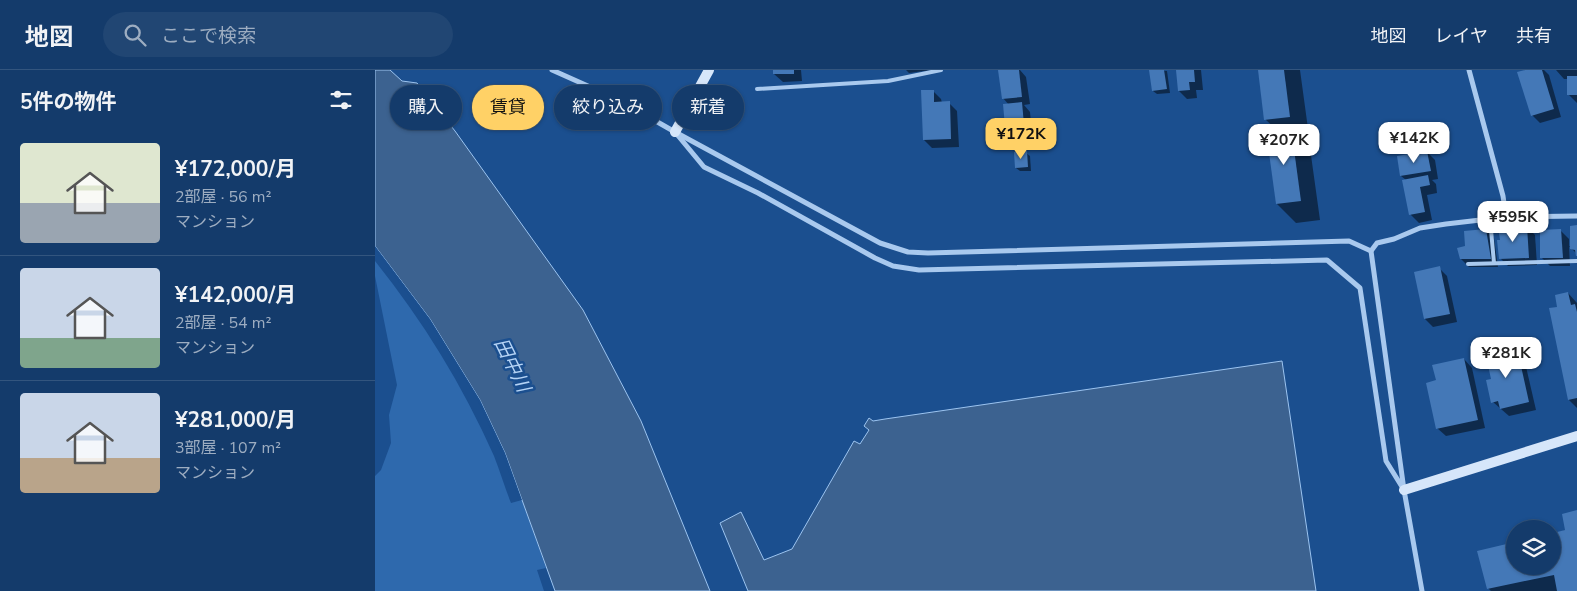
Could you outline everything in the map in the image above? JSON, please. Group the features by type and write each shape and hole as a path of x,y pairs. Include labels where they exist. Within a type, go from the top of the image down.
{"street":[{"path":"552,70 617,99 880,243 908,252 1349,241 1371,251"},
{"path":"675,132 709,70"},
{"path":"1469,70 1503,196 1506,217"},
{"path":"675,132 704,167 758,193 858,250 893,266 919,270 1327,260 1360,288 1386,460 1404,490"},
{"path":"1422,591 1404,490 1371,251 1377,243 1394,239 1420,228 1506,217 1577,216"},
{"path":"1404,490 1577,436"}],"lane":[{"path":"757,89 888,81 941,70"},
{"path":"1490,219 1494,263"},
{"path":"1468,264 1577,261"}],"shaded area":[{"path":"375,261 426,331 455,379 494,456 511,503 522,500 546,568 537,570 544,591 375,591 375,476 381,470 391,443 389,415 397,385 375,276"}],"water":[{"name":"田中川","path":"375,70 390,70 402,81 417,83 419,85 390,85 390,130 454,130 583,310 641,421 710,591 555,591 505,453 480,400 430,319 375,246"},
{"path":"1282,361 1316,591 748,591 720,523 741,512 764,560 792,549 854,441 860,444 869,430 864,426 869,418 873,421"}],"pier":[{"path":"375,246 430,319 480,400 505,453 522,500 519,500 502,454 478,401 428,321 375,250"}],"building":[{"path":"773,70 794,70 794,74 773,74"},
{"path":"998,70 1019,70 1022,97 1002,99"},
{"path":"1149,70 1164,70 1167,89 1152,91"},
{"path":"1176,70 1194,70 1195,82 1189,82 1190,90 1178,91"},
{"path":"1258,70 1284,70 1290,117 1264,120"},
{"path":"1542,70 1554,109 1531,116 1517,72"},
{"path":"1567,76 1577,76 1577,95 1567,95"},
{"path":"921,90 934,90 934,102 950,101 951,139 923,140"},
{"path":"1022,102 1025,136 1006,138 1003,104"},
{"path":"1291,127 1301,201 1276,204 1266,131"},
{"path":"1027,151 1028,167 1015,168 1014,152"},
{"path":"1427,151 1431,171 1400,176 1397,156"},
{"path":"1428,175 1430,185 1420,187 1425,212 1409,215 1402,180"},
{"path":"1577,225 1576,256 1575,250 1570,249 1570,226"},
{"path":"1527,226 1529,258 1499,259 1497,240 1500,240 1498,227"},
{"path":"1486,229 1491,259 1460,259 1457,248 1465,246 1464,231"},
{"path":"1561,229 1563,258 1540,258 1540,230"},
{"path":"1440,266 1450,314 1424,319 1414,272"},
{"path":"1568,292 1571,305 1575,304 1577,312 1577,398 1568,400 1549,308 1557,307 1555,295"},
{"path":"1517,348 1529,402 1500,409 1498,401 1491,403 1486,380 1491,379 1486,356"},
{"path":"1464,358 1478,420 1436,429 1426,383 1436,380 1432,365"},
{"path":"1577,510 1577,591 1557,591 1554,575 1561,575 1561,531 1565,530 1562,514"},
{"path":"1506,544 1506,575 1554,575 1487,589 1477,551"}]}
